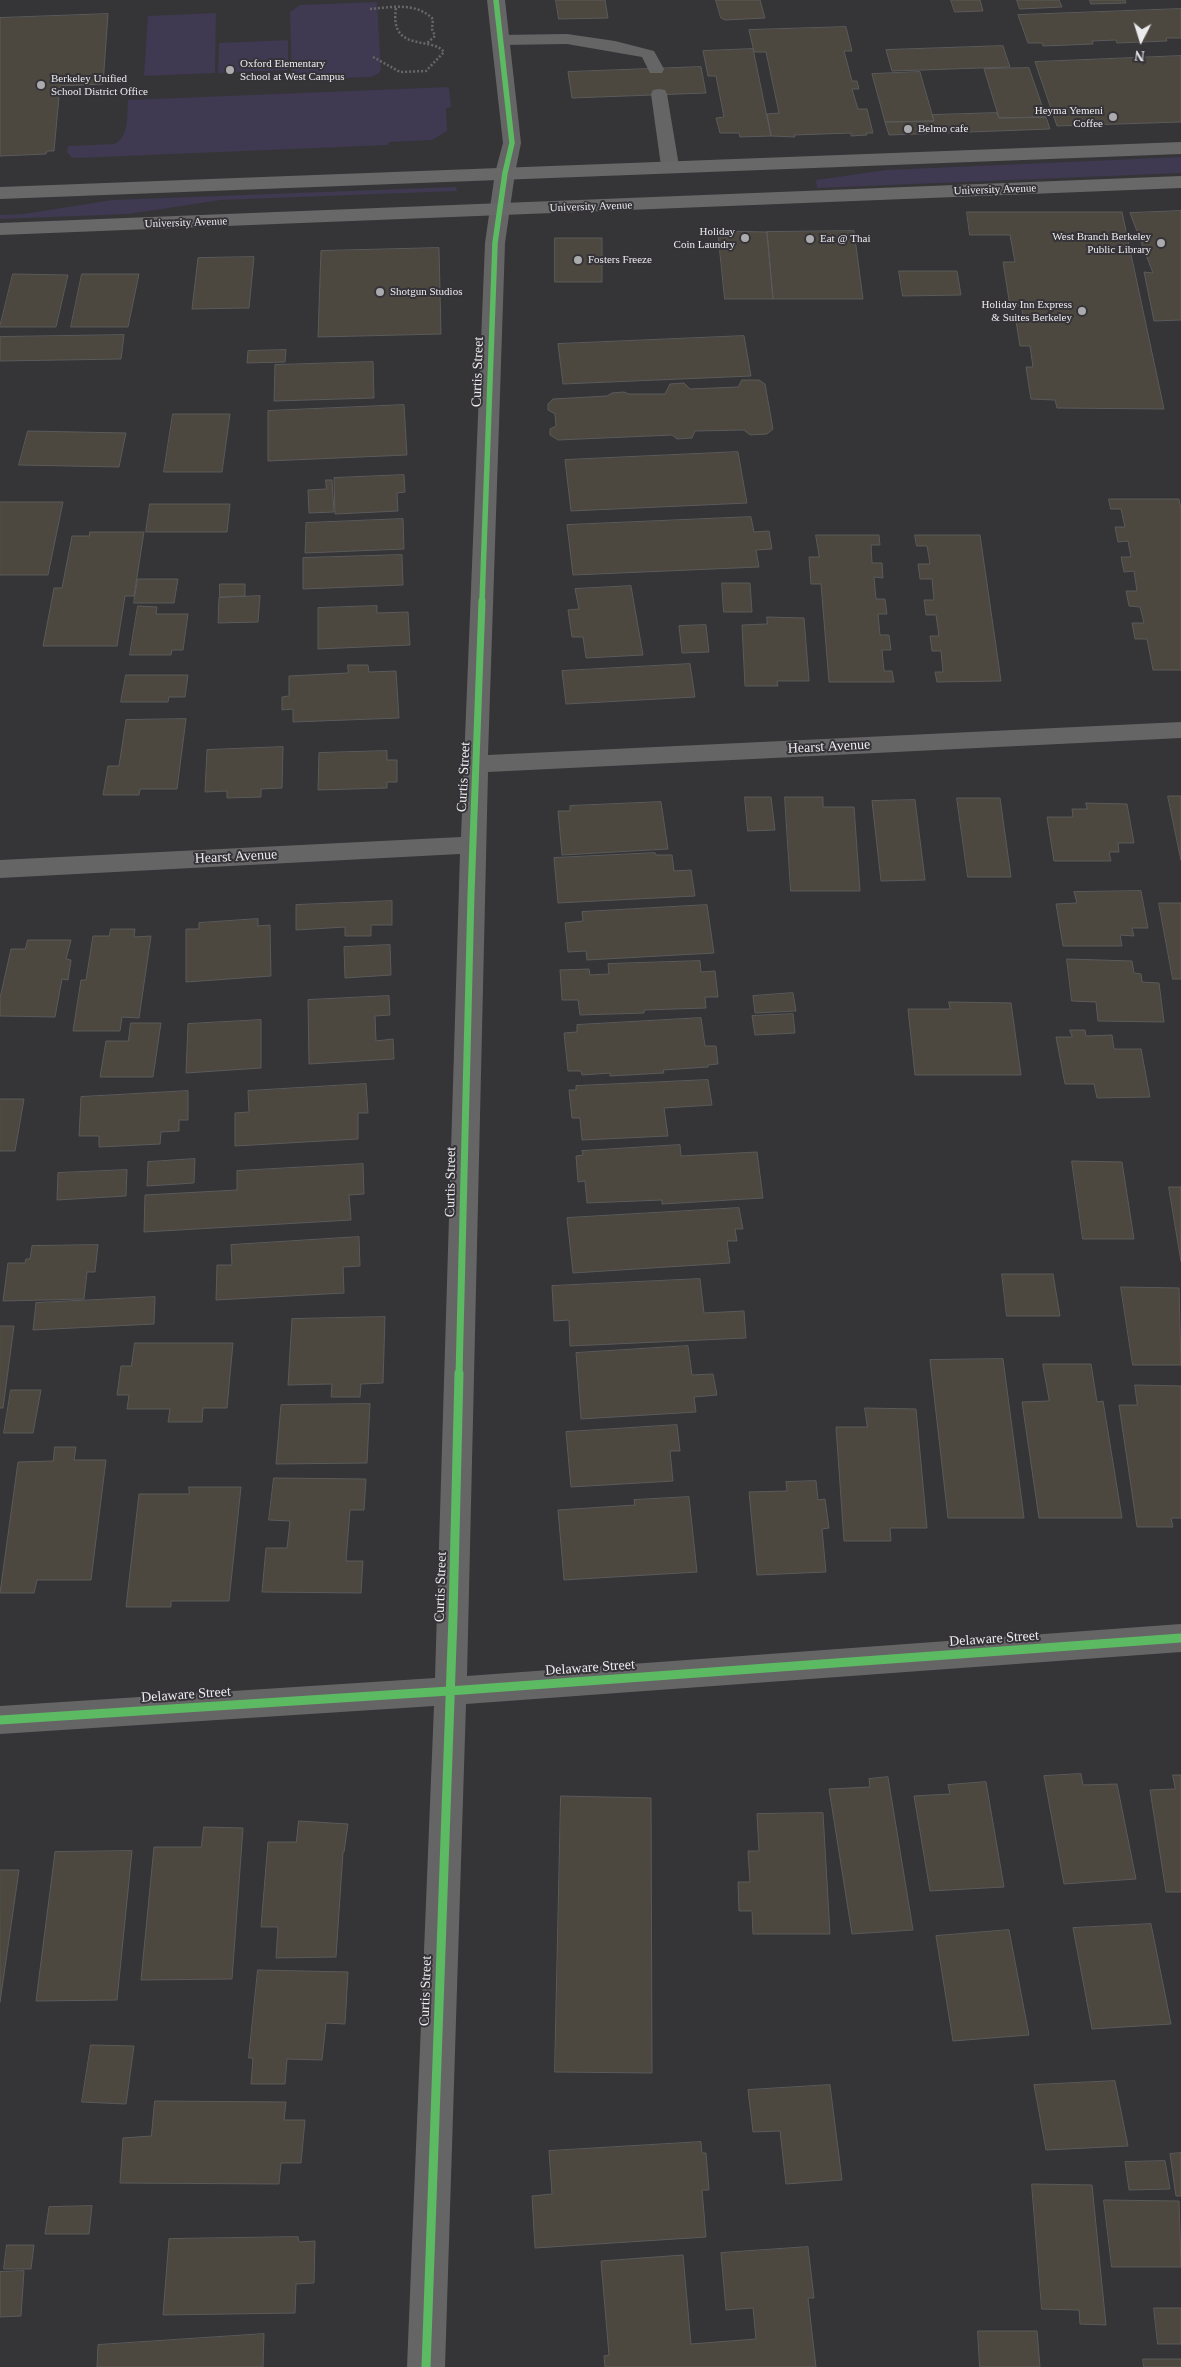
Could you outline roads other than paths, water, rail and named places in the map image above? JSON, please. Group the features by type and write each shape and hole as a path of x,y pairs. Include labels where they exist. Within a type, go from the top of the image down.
{"main road":[{"path":"0,193 1181,148"},
{"name":"University Avenue","path":"0,230 1181,182"}],"street":[{"name":"Curtis Street","path":"426,2367 449,1691 473,845 495,243 505,173 512,143 496,0"},
{"name":"Hearst Avenue","path":"477,764 1181,730"},
{"name":"Hearst Avenue","path":"0,869 473,845"},
{"name":"Delaware Street","path":"0,1720 449,1691 1181,1638"}],"lane":[{"path":"501,40 567,39 615,46 648,54 656,69"},
{"path":"659,94 670,166"}],"place":[{"name":"Oxford Elementary School at West Campus","path":"230,70"},
{"name":"Berkeley Unified School District Office","path":"41,85"},
{"name":"Heyma Yemeni Coffee","path":"1113,117"},
{"name":"Belmo cafe","path":"908,129"},
{"name":"Holiday Coin Laundry","path":"745,238"},
{"name":"Eat @ Thai","path":"810,239"},
{"name":"West Branch Berkeley Public Library","path":"1161,243"},
{"name":"Fosters Freeze","path":"578,260"},
{"name":"Shotgun Studios","path":"380,292"},
{"name":"Holiday Inn Express & Suites Berkeley","path":"1082,311"}]}
